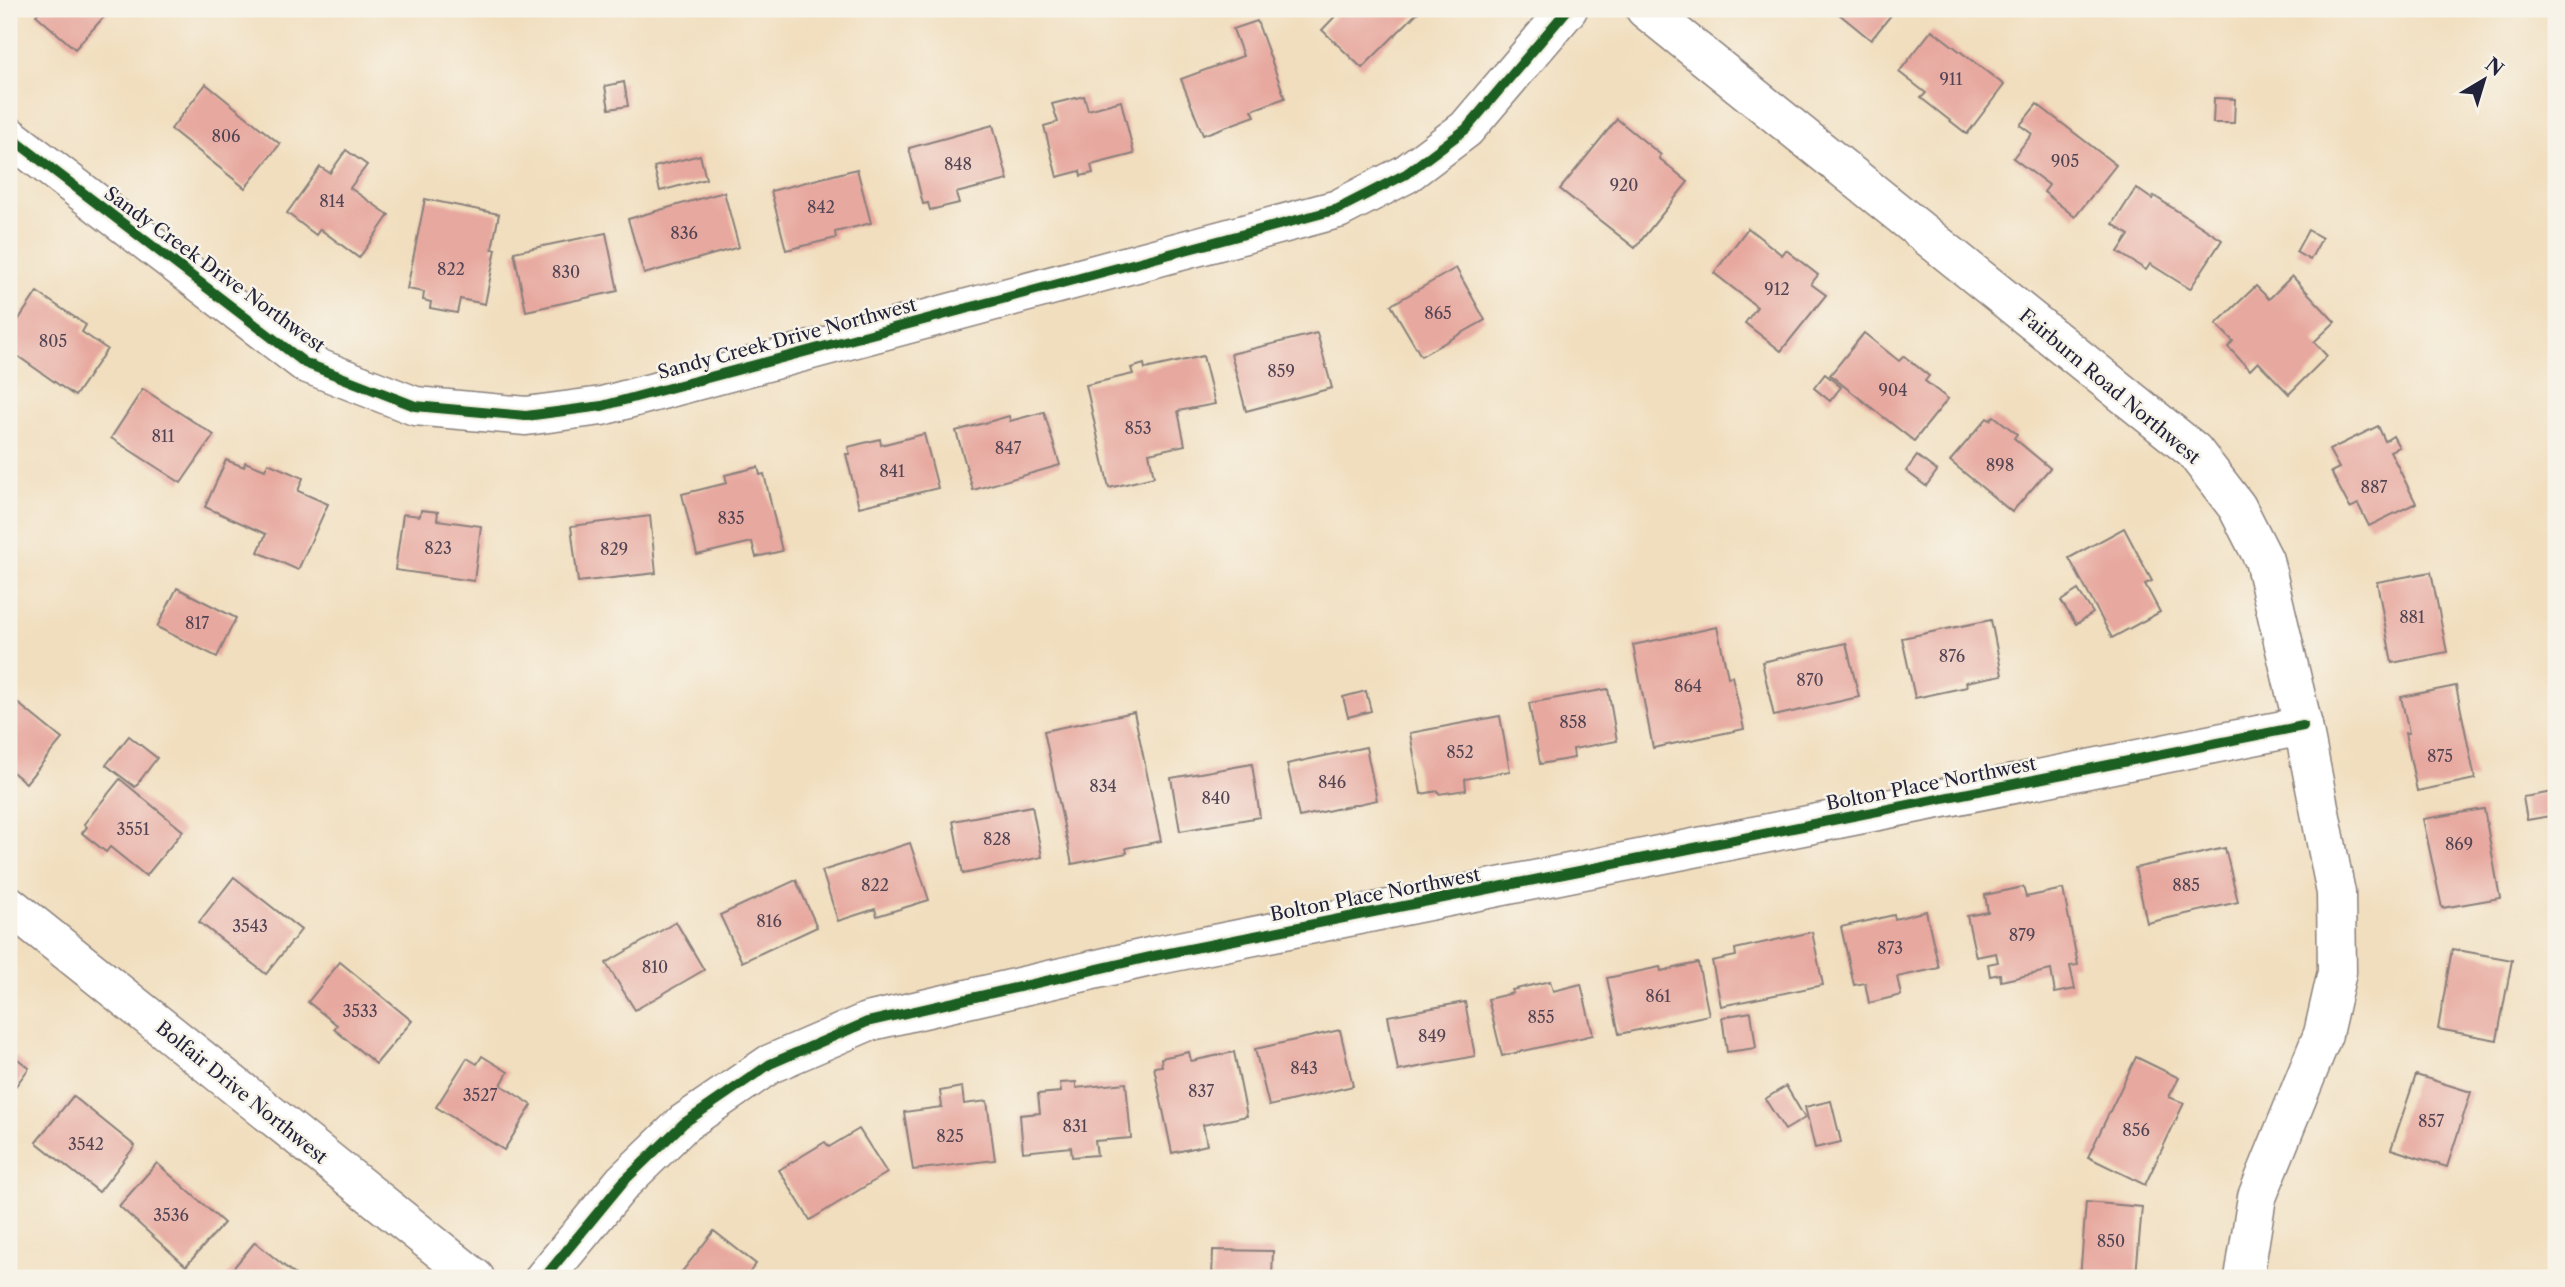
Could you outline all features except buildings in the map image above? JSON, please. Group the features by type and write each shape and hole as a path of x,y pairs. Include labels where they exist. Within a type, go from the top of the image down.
{"street":[{"name":"Sandy Creek Drive Northwest","path":"9,136 305,363 415,406 526,416 602,406 1338,209 1406,174 1466,129 1568,9"},
{"name":"Fairburn Road Northwest","path":"1645,9 2194,451 2237,507 2264,560 2303,726 2336,892 2337,972 2323,1034 2257,1197 2244,1278"},
{"name":"Bolton Place Northwest","path":"544,1278 623,1182 684,1123 770,1063 867,1022 1154,956 2303,726"},
{"name":"Bolfair Drive Northwest","path":"9,905 475,1278"}],"cycle path":[{"path":"9,136 305,363 415,406 526,416 602,406 1338,209 1406,174 1466,129 1568,9"},
{"path":"544,1278 623,1182 684,1123 770,1064 867,1022 1154,956 2303,726"}]}
